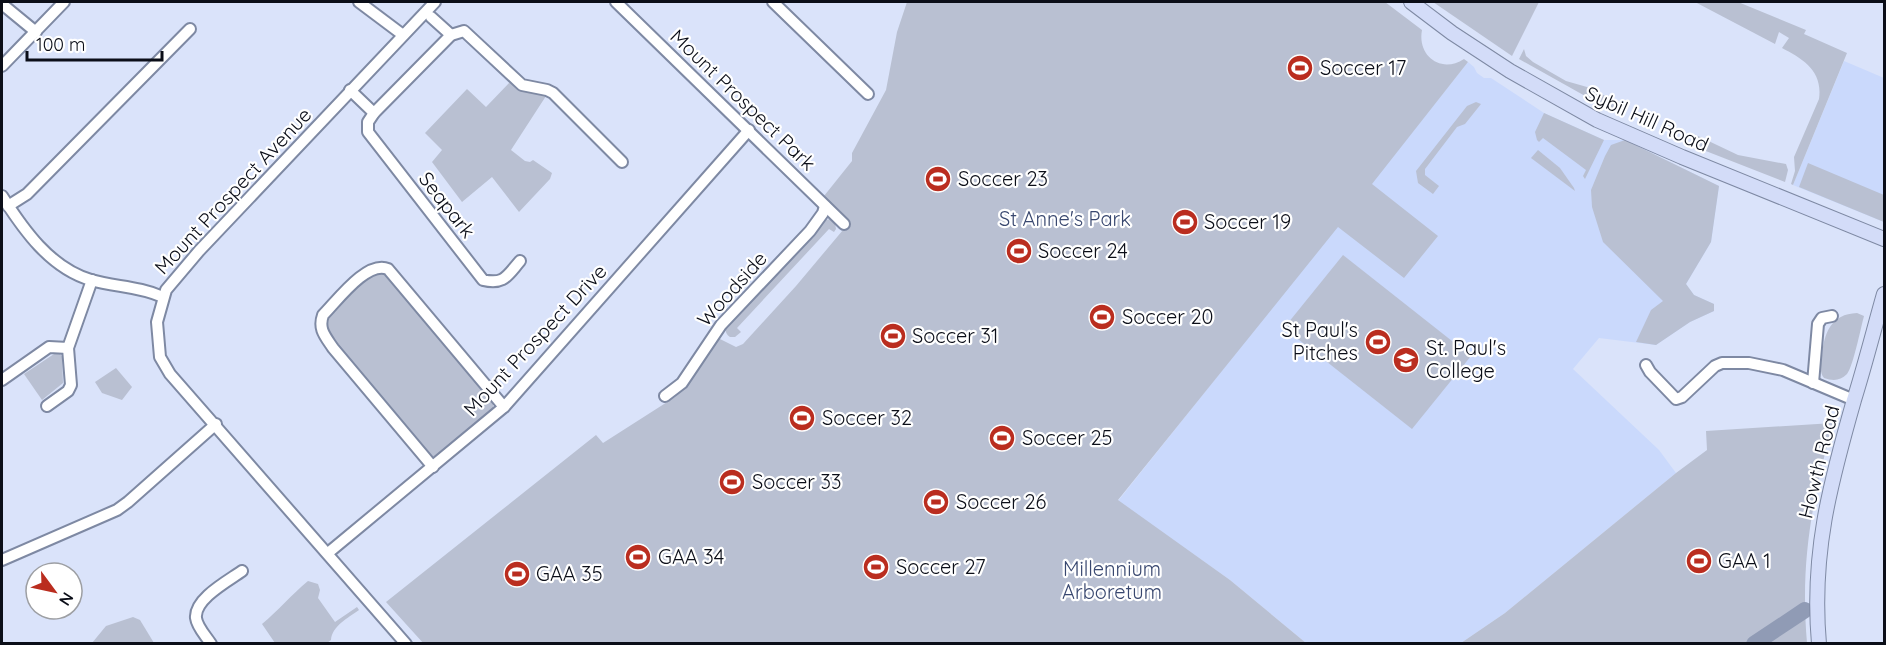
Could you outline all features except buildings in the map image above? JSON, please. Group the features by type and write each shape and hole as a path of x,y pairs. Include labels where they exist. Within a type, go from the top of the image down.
{"main road":[{"name":"Sybil Hill Road","path":"1411,2 1452,33 1510,71 1597,120 1671,153 1884,239"},
{"name":"Howth Road","path":"1819,644 1816,581 1819,548 1830,487 1884,294"}],"street":[{"path":"2,66 64,2"},
{"path":"359,2 403,35"},
{"name":"Mount Prospect Avenue","path":"400,642 327,553 170,374 160,357 157,322 162,297 166,290 199,251 435,2"},
{"name":"Mount Prospect Park","path":"616,2 844,224"},
{"path":"773,2 868,94"},
{"path":"2,4 36,32"},
{"path":"431,17 451,34"},
{"path":"8,206 27,194 190,28"},
{"path":"350,90 374,113 451,34 464,32 522,85 553,93 622,162"},
{"name":"Seapark","path":"374,113 368,122 368,132 483,280 493,282 504,279 520,261"},
{"name":"Mount Prospect Drive","path":"327,553 504,407 749,130"},
{"path":"2,196 28,234 51,257 71,271 92,280 145,290 162,297"},
{"name":"Woodside","path":"665,396 682,382 721,325 810,231 823,213 825,206"},
{"path":"433,467 322,332 320,324 323,315 367,270 383,267 388,269 504,407"},
{"path":"47,406 68,392 71,385 68,348 92,280"},
{"path":"1813,383 1818,324 1822,318 1832,315"},
{"path":"2,380 49,347 68,348"},
{"path":"1646,365 1676,399 1682,397 1715,366 1722,363 1767,366 1783,370 1854,400"},
{"path":"2,560 117,510 216,424"},
{"path":"211,644 196,619 198,608 203,599 242,571"}],"shaded area":[{"path":"1844,61 1884,78 1884,222 1793,185"},
{"name":"St. Paul's College","path":"1468,62 1484,78 1491,78 1544,113 1604,140 1625,140 1719,186 1711,242 1686,284 1694,295 1714,304 1714,311 1690,322 1656,345 1599,338 1573,369 1659,450 1676,473 1505,613 1461,643 1306,643 1230,580 1118,501"}],"green space":[{"name":"St Anne's Park","path":"907,2 1385,2 1422,30 1423,48 1432,60 1447,64 1464,59 1468,62 1372,184 1438,236 1404,278 1338,227 1118,500 1230,580 1306,643 424,644 386,602 596,435 603,443 675,397 686,385 718,338 736,347 743,344 848,224 824,196 852,161 852,153 886,90 897,32"},
{"path":"1433,2 1539,2 1512,56"},
{"path":"1695,2 1738,2 1806,30 1804,34 1847,53 1793,185 1791,184 1795,171 1794,157 1819,99 1815,73 1804,62 1782,48 1789,38 1779,32 1775,44"},
{"path":"1524,49 1526,56 1533,62 1566,81 1587,87 1624,105 1619,115 1519,59"},
{"path":"511,81 546,96 511,150 525,161 533,160 552,173 550,179 519,212 492,177 462,202 432,162 442,150 425,133 467,89 486,107"},
{"path":"1476,102 1481,104 1465,124 1457,127 1425,169 1425,175 1439,186 1433,194 1418,183 1416,171 1467,106"},
{"path":"1544,113 1604,140 1585,179 1583,176 1586,170 1543,138 1539,142 1537,140 1535,132"},
{"path":"1698,136 1738,155 1786,164 1788,170 1785,182 1693,146"},
{"path":"1625,140 1719,186 1711,242 1686,284 1694,295 1714,304 1714,311 1690,322 1656,345 1636,342 1651,310 1663,301 1603,242 1592,207 1591,190 1605,156 1611,145"},
{"path":"1538,150 1560,168 1575,191 1531,158"},
{"path":"1808,163 1884,195 1884,222 1799,187"},
{"path":"830,219 835,223 834,232 829,229 737,328 741,332 735,337 728,336 727,325 826,220"},
{"name":"St Paul's Pitches","path":"1343,255 1471,356 1412,429 1284,328"},
{"path":"369,272 386,273 493,404 489,414 437,457 427,453 325,328 326,317"},
{"path":"1857,313 1864,316 1847,374 1839,379 1824,378 1821,365 1827,333 1835,321 1841,317"},
{"path":"59,353 62,356 63,383 42,400 24,374"},
{"path":"116,368 132,387 122,400 102,393 95,382"},
{"path":"1833,423 1819,479 1810,532 1805,585 1807,643 1461,643 1505,613 1707,450 1706,431"},
{"path":"308,581 318,584 320,590 318,598 335,622 357,607 359,610 337,626 331,640 327,643 275,643 262,624"},
{"path":"133,617 140,620 154,643 92,643 106,626"}],"waterway":[{"path":"1754,644 1805,610"}],"place":[{"name":"Soccer 17","path":"1300,68"},
{"name":"Soccer 23","path":"938,179"},
{"name":"Soccer 19","path":"1185,222"},
{"name":"Soccer 24","path":"1019,251"},
{"name":"Soccer 20","path":"1102,317"},
{"name":"Soccer 31","path":"893,336"},
{"name":"St Paul's Pitches","path":"1378,342"},
{"name":"St. Paul's College","path":"1406,360"},
{"name":"Soccer 32","path":"802,418"},
{"name":"Soccer 25","path":"1002,438"},
{"name":"Soccer 33","path":"732,482"},
{"name":"Soccer 26","path":"936,502"},
{"name":"GAA 34","path":"638,557"},
{"name":"GAA 1","path":"1699,561"},
{"name":"Soccer 27","path":"876,567"},
{"name":"GAA 35","path":"517,574"}],"park label":[{"name":"Millennium Arboretum","path":"1112,580"}]}
